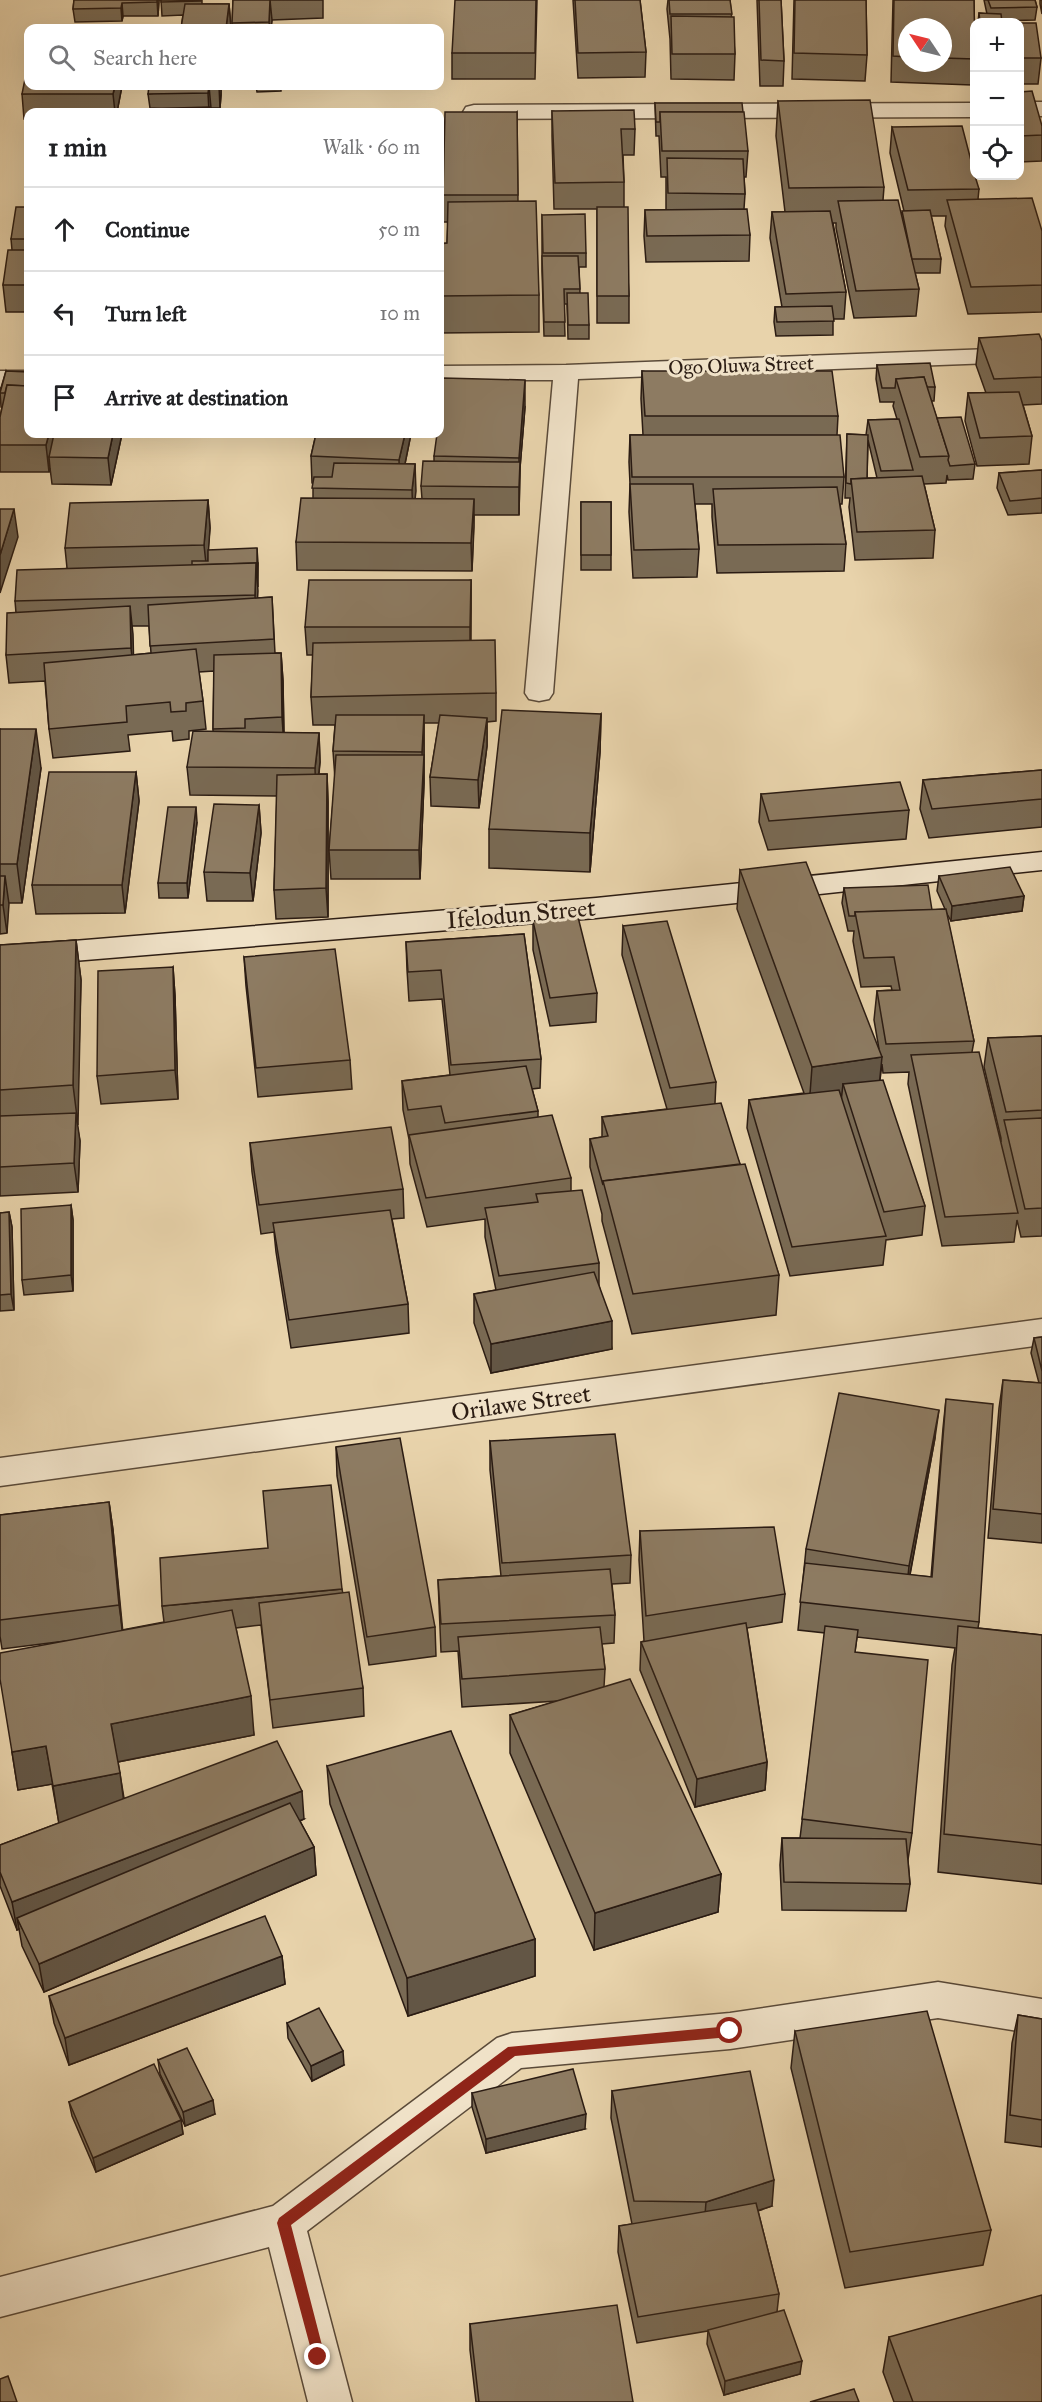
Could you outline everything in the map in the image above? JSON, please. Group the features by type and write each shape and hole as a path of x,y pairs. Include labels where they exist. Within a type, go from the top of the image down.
{"street":[{"path":"1024,110 1042,109"},
{"path":"472,112 970,110"},
{"name":"Ogo Oluwa Street","path":"444,373 566,372 1042,354"},
{"path":"539,693 566,372"},
{"path":"0,379 24,378"},
{"name":"Ifelodun Street","path":"0,957 596,908 1042,861"},
{"name":"Orilawe Street","path":"0,1472 1042,1332"},
{"path":"0,2297 284,2223 513,2051 730,2031 938,2000 1042,2017"},
{"path":"284,2223 330,2402"}],"building":[{"path":"74,0 157,0 157,2 122,3 121,8 73,9"},
{"path":"161,0 201,0 201,1 161,2"},
{"path":"233,0 270,0 269,22 232,23"},
{"path":"455,0 536,0 535,53 452,53"},
{"path":"575,0 640,0 646,52 578,53"},
{"path":"669,0 730,0 732,14 670,14"},
{"path":"759,0 781,0 784,61 761,60"},
{"path":"795,0 866,0 867,55 794,53"},
{"path":"894,0 974,0 974,18 970,18 970,59 952,58 952,18 898,18 898,56 893,56"},
{"path":"988,0 1035,0 1037,7 991,8"},
{"path":"185,4 229,4 226,24 182,24"},
{"path":"979,13 1001,14 1002,18 980,18"},
{"path":"671,16 734,17 735,54 672,54"},
{"path":"1024,23 1036,23 1041,58 1024,58"},
{"path":"24,84 24,90 114,90 113,94 22,94"},
{"path":"148,90 208,90 208,93 148,94"},
{"path":"1032,91 1042,126 1042,135 1024,136 1024,92"},
{"path":"870,100 884,187 789,188 778,101"},
{"path":"655,103 742,103 743,112 660,112 660,122 656,122"},
{"path":"634,110 635,129 621,129 624,182 555,183 552,111"},
{"path":"445,112 517,112 518,195 444,195"},
{"path":"660,112 744,112 748,151 662,151"},
{"path":"962,126 970,157 970,180 976,180 979,189 908,190 892,127"},
{"path":"667,158 743,159 745,194 668,193"},
{"path":"1032,198 1042,231 1042,285 971,287 947,200"},
{"path":"898,200 919,289 856,291 838,201"},
{"path":"536,201 539,295 444,296 444,243 447,243 448,202"},
{"path":"16,207 24,207 24,239 11,239"},
{"path":"597,207 628,207 629,296 597,296"},
{"path":"747,209 750,235 647,236 645,210"},
{"path":"930,210 941,259 912,259 902,211"},
{"path":"830,211 846,292 786,294 772,212"},
{"path":"585,214 586,253 543,253 542,215"},
{"path":"8,250 24,250 24,285 3,285"},
{"path":"542,256 578,256 580,289 564,289 565,322 544,322"},
{"path":"567,293 588,293 589,325 568,325"},
{"path":"832,306 834,321 777,322 775,307"},
{"path":"1039,334 1042,341 1042,377 994,379 979,338"},
{"path":"930,363 935,387 927,387 924,377 896,379 895,388 882,388 877,365"},
{"path":"6,371 24,372 24,386 7,385 5,393 0,393"},
{"path":"642,371 832,371 838,416 645,416"},
{"path":"924,377 949,456 920,457 896,379"},
{"path":"444,378 525,380 519,458 434,456 436,438 444,438"},
{"path":"7,385 24,386 24,438 48,438 46,445 0,445 0,417"},
{"path":"1019,392 1032,436 980,438 968,393"},
{"path":"961,417 975,464 950,466 937,418"},
{"path":"899,419 913,470 881,471 868,420"},
{"path":"847,434 868,435 867,478 851,479 851,484 846,483"},
{"path":"630,435 840,435 844,477 632,477"},
{"path":"53,438 112,438 108,458 49,457"},
{"path":"315,438 404,438 399,460 311,456"},
{"path":"423,461 520,462 519,487 421,486"},
{"path":"334,463 415,464 412,490 312,488 314,477 332,477"},
{"path":"1042,470 1042,498 1010,501 999,473"},
{"path":"922,476 935,530 857,532 851,479"},
{"path":"630,484 693,484 699,549 634,550"},
{"path":"837,487 846,544 718,545 713,489"},
{"path":"301,498 474,499 471,543 296,542"},
{"path":"208,500 204,545 65,548 70,503"},
{"path":"581,502 611,502 611,555 581,555"},
{"path":"0,509 14,509 0,555"},
{"path":"257,548 257,572 256,563 192,565 192,561 208,561 208,550"},
{"path":"256,563 255,595 15,601 17,570"},
{"path":"309,580 471,580 470,627 305,627"},
{"path":"272,597 274,639 150,646 148,605"},
{"path":"130,606 131,648 6,655 7,613"},
{"path":"495,640 496,693 311,697 313,643"},
{"path":"196,649 203,701 186,703 186,711 171,712 170,702 126,706 127,722 49,729 44,663"},
{"path":"281,653 282,717 245,719 245,728 213,729 214,655"},
{"path":"502,710 601,714 590,833 489,829"},
{"path":"336,715 424,715 422,752 333,751"},
{"path":"440,715 487,718 478,780 430,777"},
{"path":"0,729 36,729 17,864 0,864"},
{"path":"193,731 319,733 315,768 187,767"},
{"path":"336,755 424,755 419,850 329,850"},
{"path":"1042,770 1042,799 932,809 923,780"},
{"path":"49,772 136,772 122,885 32,885"},
{"path":"327,774 326,888 274,890 277,775"},
{"path":"900,782 909,810 769,821 761,794"},
{"path":"214,804 259,805 250,873 204,872"},
{"path":"168,807 196,807 187,883 158,883"},
{"path":"806,862 882,1057 812,1067 740,870"},
{"path":"1010,867 1024,896 952,906 939,876"},
{"path":"0,876 5,876 3,905 0,905"},
{"path":"928,885 932,910 855,912 855,916 849,916 844,888"},
{"path":"946,909 974,1041 886,1044 877,991 900,990 894,957 864,958 855,912"},
{"path":"578,917 597,993 550,998 533,921"},
{"path":"667,921 716,1082 670,1088 623,926"},
{"path":"524,934 541,1059 451,1065 441,970 408,972 406,942"},
{"path":"76,940 73,1085 0,1090 0,945"},
{"path":"335,949 350,1060 256,1068 244,957"},
{"path":"173,967 175,1070 97,1076 98,971"},
{"path":"1042,1036 1042,1110 1006,1112 988,1038"},
{"path":"979,1052 1018,1213 945,1217 911,1055"},
{"path":"526,1066 538,1111 445,1123 441,1106 408,1110 402,1081"},
{"path":"883,1080 925,1206 884,1212 843,1084"},
{"path":"839,1090 886,1236 792,1247 749,1100"},
{"path":"721,1103 740,1164 603,1181 603,1185 590,1139 608,1136 602,1117"},
{"path":"76,1113 74,1163 0,1167 0,1116"},
{"path":"552,1115 571,1178 426,1198 409,1135"},
{"path":"1042,1118 1042,1208 1025,1209 1004,1120"},
{"path":"391,1127 403,1189 259,1205 250,1143"},
{"path":"745,1164 779,1275 633,1294 603,1181"},
{"path":"582,1190 599,1263 499,1276 485,1208 538,1202 536,1194"},
{"path":"71,1205 71,1275 22,1280 21,1209"},
{"path":"390,1210 408,1304 289,1320 273,1223"},
{"path":"9,1212 11,1294 0,1295 0,1213"},
{"path":"594,1272 612,1321 491,1344 474,1294"},
{"path":"1042,1337 1042,1371 1034,1338"},
{"path":"1003,1380 1042,1383 1042,1514 993,1509"},
{"path":"839,1393 939,1410 909,1566 806,1549"},
{"path":"946,1399 993,1404 979,1622 800,1602 805,1563 932,1577"},
{"path":"615,1434 631,1555 502,1563 490,1441"},
{"path":"400,1438 435,1627 367,1637 336,1447"},
{"path":"331,1485 342,1589 162,1606 160,1558 268,1548 263,1491"},
{"path":"109,1502 119,1605 0,1620 0,1515"},
{"path":"774,1527 785,1594 646,1616 640,1531"},
{"path":"610,1569 615,1615 441,1624 438,1580"},
{"path":"349,1592 363,1688 270,1700 259,1603"},
{"path":"232,1610 251,1696 111,1724 120,1773 53,1786 46,1746 12,1752 0,1679 0,1653"},
{"path":"746,1623 767,1762 697,1779 641,1642"},
{"path":"825,1626 858,1630 855,1652 928,1660 912,1833 802,1819"},
{"path":"958,1626 1042,1635 1042,1845 944,1834"},
{"path":"600,1627 605,1669 462,1679 458,1637"},
{"path":"630,1679 721,1874 595,1913 510,1715"},
{"path":"451,1731 535,1939 407,1978 327,1766"},
{"path":"277,1741 302,1791 12,1902 0,1872 0,1845"},
{"path":"290,1803 314,1847 39,1964 17,1918"},
{"path":"782,1838 906,1839 910,1884 784,1882"},
{"path":"265,1916 282,1956 65,2038 49,1996"},
{"path":"319,2008 343,2051 311,2066 287,2023"},
{"path":"927,2011 991,2230 850,2252 795,2031"},
{"path":"1018,2015 1042,2019 1042,2120 1010,2115"},
{"path":"187,2048 213,2100 183,2112 158,2060"},
{"path":"154,2064 181,2120 93,2158 69,2102"},
{"path":"573,2069 586,2114 486,2139 472,2093"},
{"path":"750,2071 774,2180 706,2202 634,2201 612,2091"},
{"path":"756,2203 779,2294 638,2317 619,2226"},
{"path":"1042,2295 1042,2402 913,2402 889,2337"},
{"path":"617,2305 633,2402 479,2402 470,2324"},
{"path":"784,2310 802,2361 725,2381 708,2330"},
{"path":"8,2376 17,2402 0,2402 0,2379"},
{"path":"854,2389 859,2402 810,2402"}],"route":[{"path":"318,2357 284,2223 513,2051 730,2031"}]}
